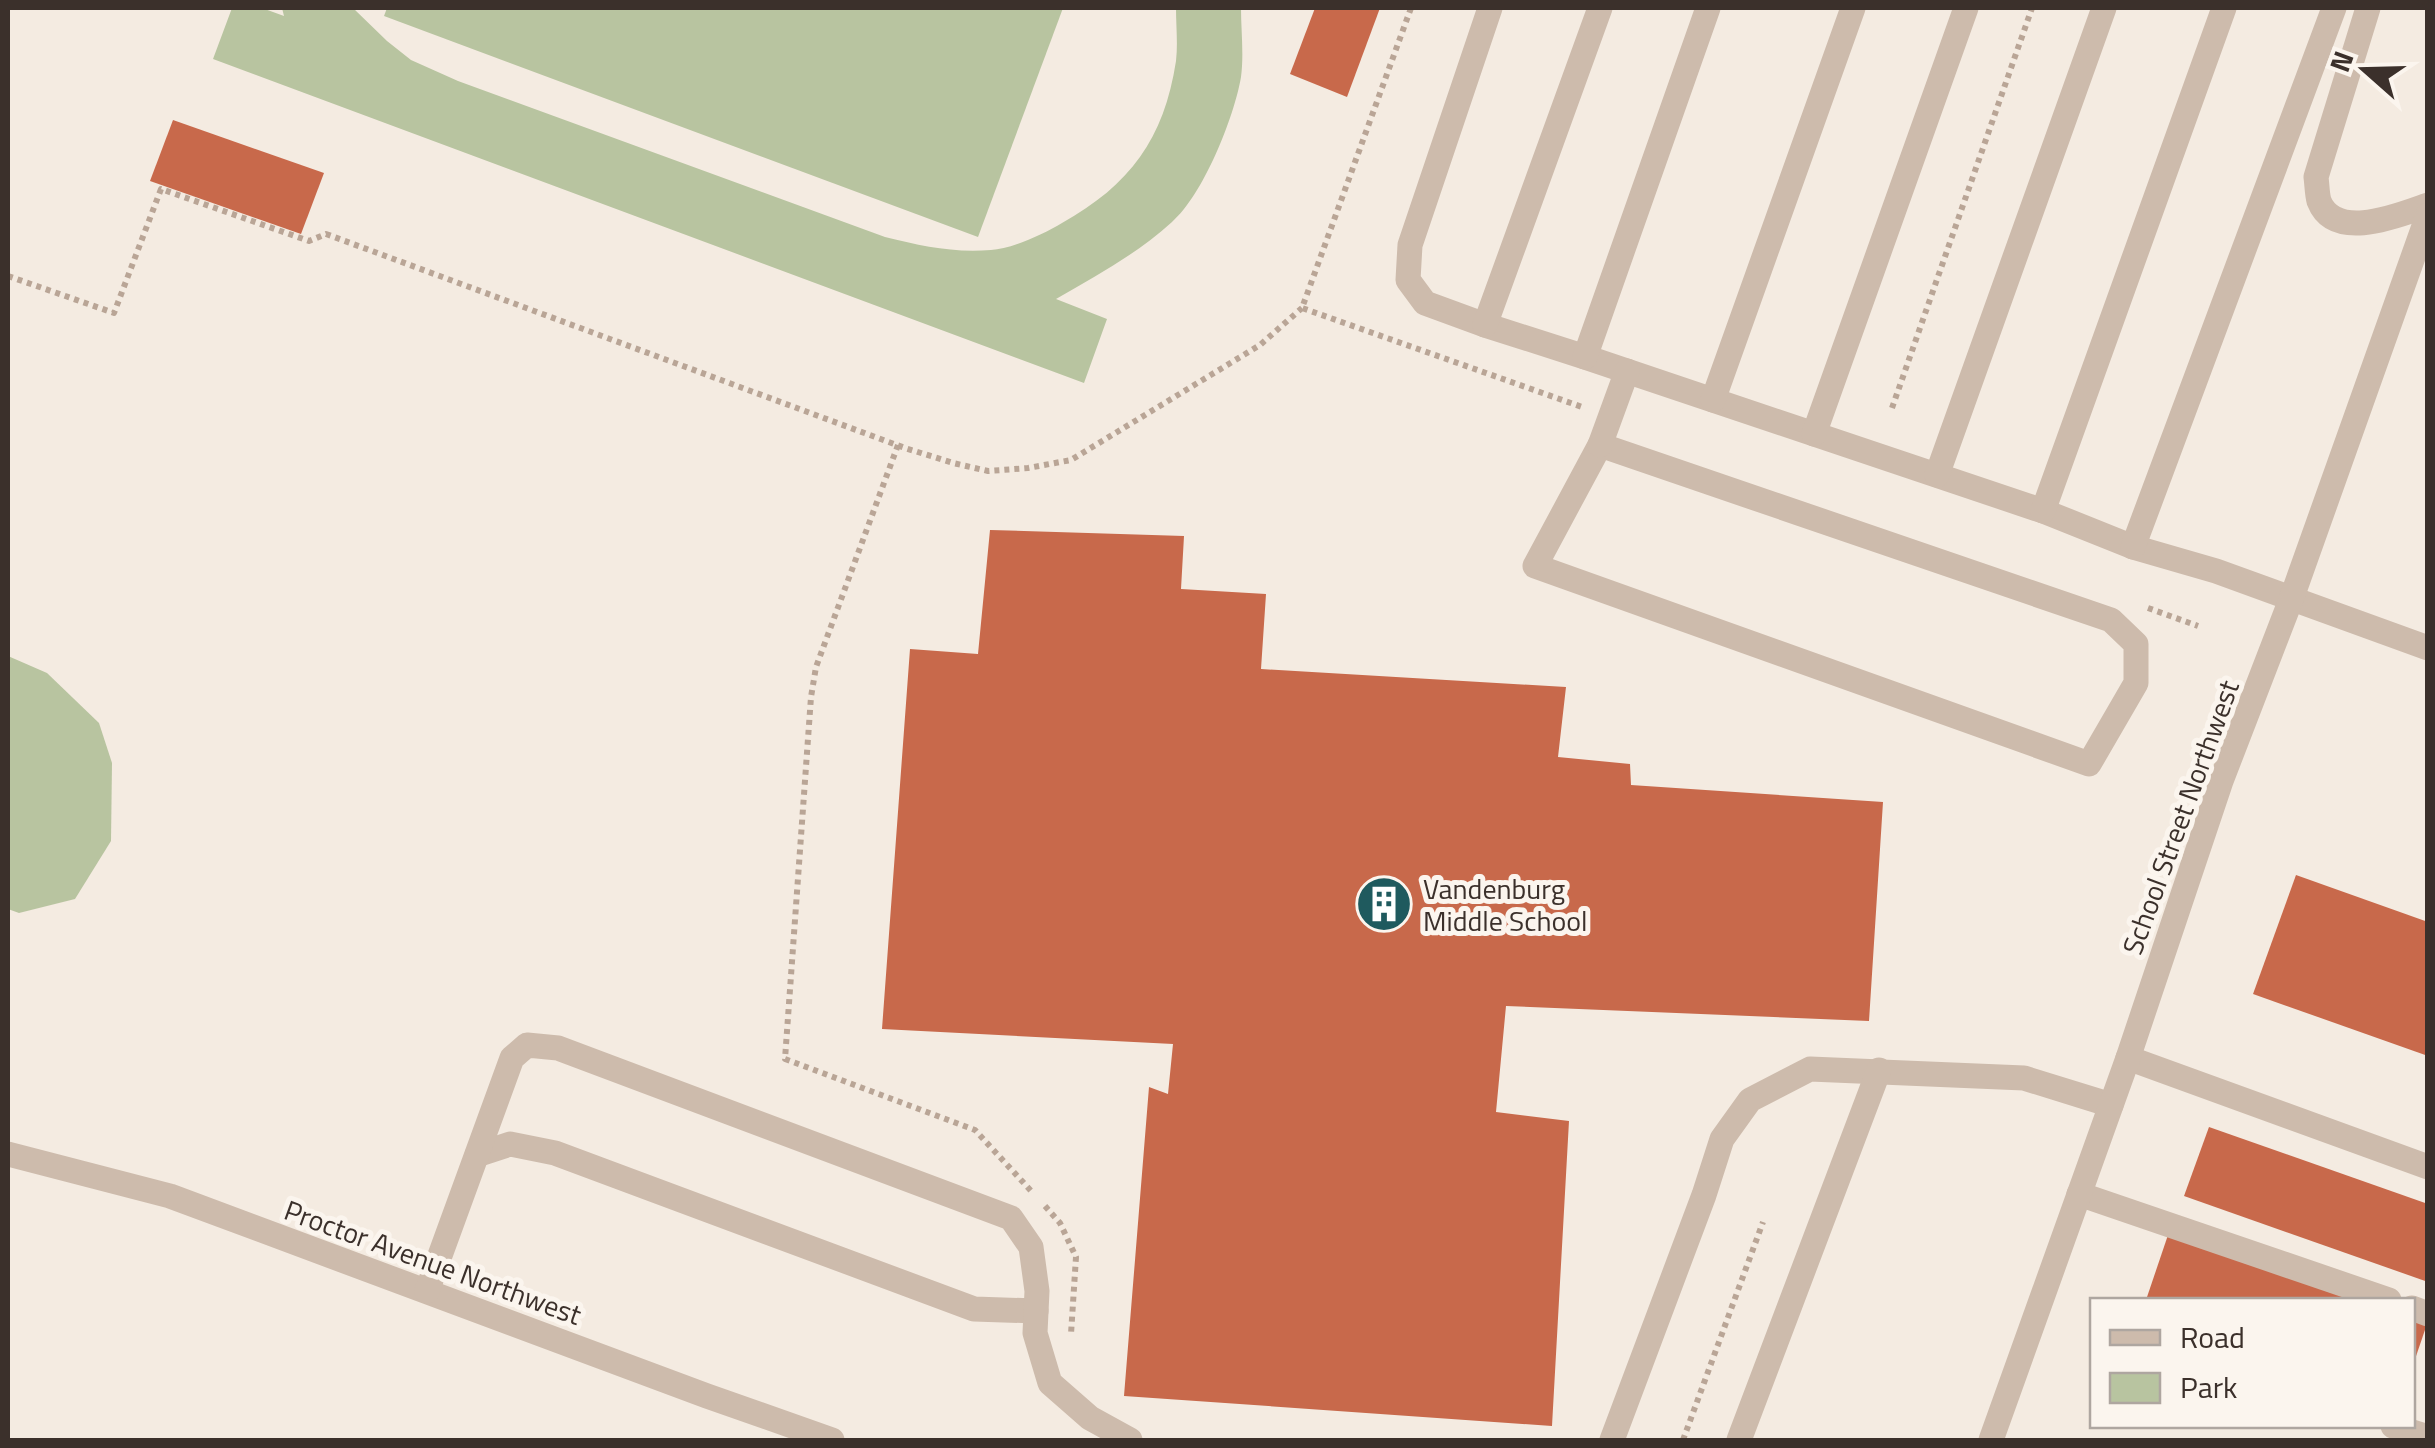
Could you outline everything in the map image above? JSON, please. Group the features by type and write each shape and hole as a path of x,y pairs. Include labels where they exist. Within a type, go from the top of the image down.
{"street":[{"path":"1490,8 1410,244 1408,280 1425,302 1485,326 1586,356 2043,511 2133,547 2216,570 2428,648"},
{"path":"1485,326 1600,8"},
{"path":"1586,356 1708,8"},
{"path":"1713,400 1853,8"},
{"path":"1814,434 1966,8"},
{"path":"1937,476 2104,8"},
{"path":"2043,511 2224,8"},
{"path":"2133,547 2334,8"},
{"path":"2368,8 2316,177 2319,202 2343,223 2379,220 2428,206"},
{"name":"School Street Northwest","path":"1991,1440 2222,781 2428,215"},
{"path":"1600,445 2110,620 2136,644 2136,683 2090,764 1535,566 1600,445 1627,371"},
{"path":"427,1291 512,1058 528,1044 558,1048 1011,1218 1031,1246 1038,1291 1034,1333 1050,1383 1090,1418 1130,1440"},
{"path":"2128,1058 2428,1168"},
{"path":"1612,1440 1722,1139 1750,1100 1810,1069 2024,1078 2111,1105"},
{"path":"1739,1440 1879,1070"},
{"path":"477,1154 510,1144 555,1154 974,1309 1036,1310"},
{"name":"Proctor Avenue Northwest","path":"8,1154 170,1196 832,1440"},
{"path":"2079,1194 2383,1298"},
{"path":"2399,1428 2428,1437"}],"path":[{"path":"1892,408 2032,8"},
{"path":"8,276 114,313 161,188 309,241 326,234 898,445 988,471 1071,460 1260,345 1302,308"},
{"path":"898,445 816,666 785,1059 975,1130 1060,1223 1076,1257 1070,1338"},
{"path":"1682,1440 1764,1222"}],"green space":[{"path":"232,8 262,8 284,16 282,8 353,8 411,60 458,81 885,237 963,250 999,249 1037,236 1086,208 1125,176 1153,137 1163,114 1177,55 1176,8 1241,8 1242,69 1224,134 1206,175 1184,210 1131,254 1056,299 1107,319 1084,383 213,59"},
{"path":"387,8 1063,8 978,237 384,16"},
{"path":"8,656 47,673 99,723 112,763 111,841 75,899 19,913 8,909"}],"building":[{"path":"1315,8 1380,8 1347,97 1290,74"},
{"path":"173,120 324,173 301,234 150,181"},
{"name":"Vandenburg Middle School","path":"990,530 1184,536 1181,589 1266,594 1261,669 1566,687 1558,757 1630,764 1631,785 1883,802 1869,1021 1506,1006 1496,1112 1569,1121 1552,1426 1124,1396 1149,1087 1168,1094 1173,1044 882,1029 910,649 978,654"},
{"path":"2296,875 2428,922 2428,1056 2253,994"},
{"path":"2209,1127 2428,1204 2428,1282 2184,1196"},
{"path":"2168,1235 2350,1298 2147,1298"},
{"path":"2415,1320 2427,1324 2415,1359"}],"place":[{"name":"Vandenburg Middle School","path":"1384,904"}]}
